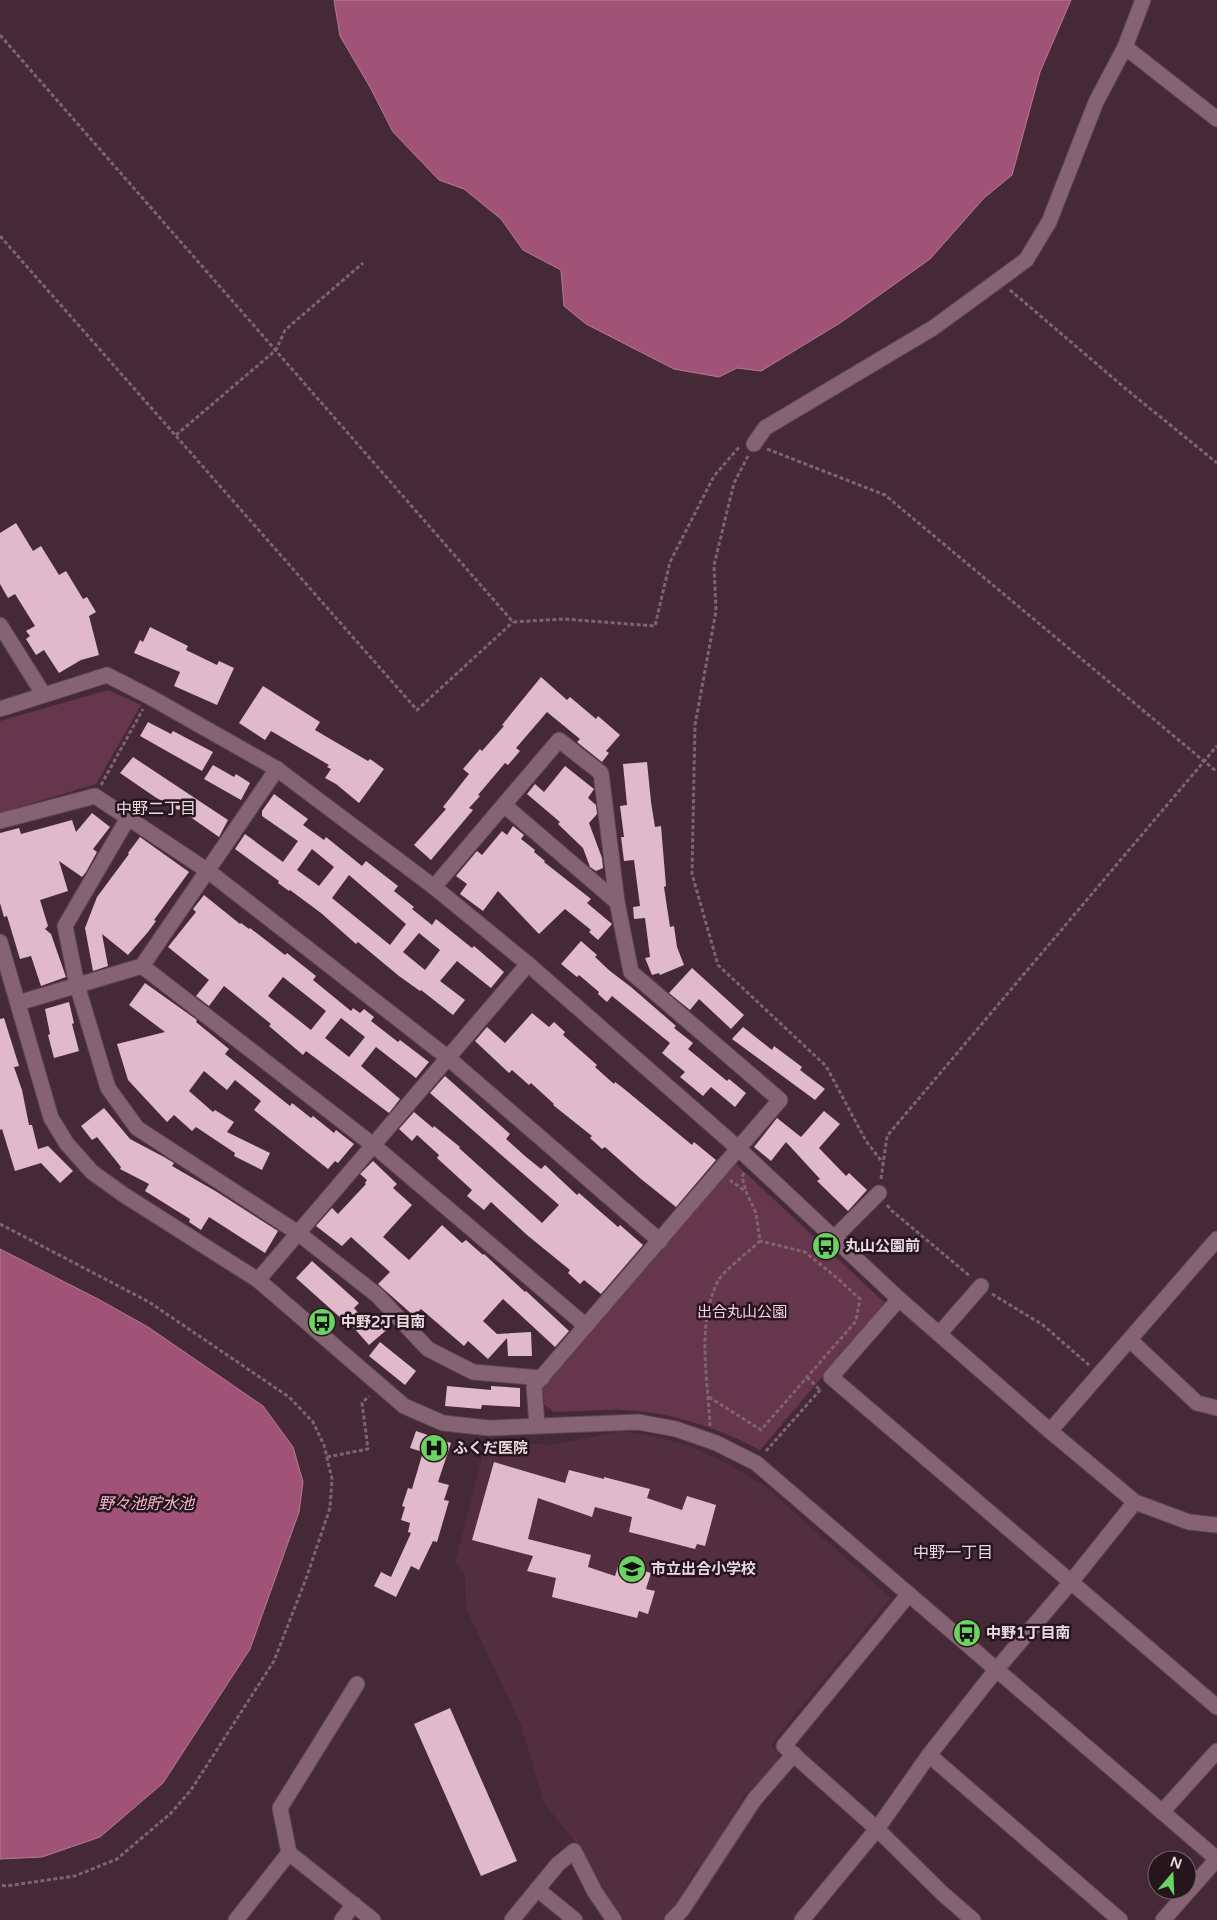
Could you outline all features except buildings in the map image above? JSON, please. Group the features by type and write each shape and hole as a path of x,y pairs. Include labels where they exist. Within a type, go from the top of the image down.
{"street":[{"path":"754,444 765,428 933,328 1026,260 1049,222 1096,102 1126,47 1143,0"},
{"path":"1126,47 1217,119"},
{"path":"0,625 44,695"},
{"path":"0,709 107,675 150,697 277,770 434,887 528,964 739,1150 899,1299 1050,1431 1135,1502 1188,1522 1217,1525"},
{"path":"434,887 559,740 601,773 617,902 631,972 780,1100 739,1150 534,1386 537,1425"},
{"path":"18,1003 142,966 277,770"},
{"path":"0,821 95,796 208,871 447,1057 660,1241"},
{"path":"504,805 617,902"},
{"path":"128,818 65,926 77,985 108,1088 138,1128 298,1233 377,1295 428,1348 472,1372 542,1378"},
{"path":"0,942 51,1118 67,1144 92,1172 124,1195 258,1280 404,1406 442,1423 489,1428 638,1422 676,1429 710,1441 756,1463 1217,1859 1163,1920"},
{"path":"258,1280 528,964"},
{"path":"142,966 372,1145 586,1326"},
{"path":"834,1238 879,1193"},
{"path":"1050,1431 1217,1239"},
{"path":"939,1334 981,1286"},
{"path":"899,1299 831,1377 1217,1707"},
{"path":"1130,1340 1197,1403 1217,1408"},
{"path":"802,1920 877,1829 929,1756 996,1670 1071,1582 1135,1502"},
{"path":"909,1594 784,1746 877,1829 943,1894 973,1920"},
{"path":"357,1684 280,1808 289,1853 373,1920"},
{"path":"1162,1812 1217,1751"},
{"path":"672,1920 682,1910 754,1800 794,1754"},
{"path":"929,1756 1120,1920"},
{"path":"512,1920 558,1864 574,1851 596,1892 614,1920"},
{"path":"236,1920 289,1853"},
{"path":"537,1889 574,1920"},
{"path":"342,1920 354,1904"}],"path":[{"path":"0,35 513,622"},
{"path":"0,236 417,710 513,622 564,619 655,626 670,562 714,476 744,441 885,494 1217,772"},
{"path":"176,435 276,350 285,330 363,264"},
{"path":"998,280 1118,383 1217,463"},
{"path":"754,444 734,482 714,565 716,611 695,725 692,874 718,964 826,1066 866,1141 883,1164"},
{"path":"95,796 150,697"},
{"path":"1100,1374 1043,1325 981,1286 891,1210 879,1193 887,1136 1217,746"},
{"path":"719,1173 746,1192 756,1212 760,1241"},
{"path":"0,1224 148,1302 289,1397 312,1422 324,1445 332,1479 330,1508 307,1576 274,1661 191,1790 171,1813 118,1859 75,1876 6,1886 0,1885"},
{"path":"709,1397 762,1430 856,1320 860,1300 837,1278 805,1252 760,1241"},
{"path":"710,1441 709,1397 705,1356 707,1312 719,1280 760,1241"},
{"path":"807,1377 820,1390"},
{"path":"756,1463 831,1377"},
{"path":"327,1457 368,1449 362,1404 379,1384"}],"shaded area":[{"path":"620,1431 656,1437 690,1446 724,1462 762,1484 891,1598 778,1735 771,1747 778,1752 779,1760 758,1785 744,1796 709,1857 695,1870 677,1905 661,1920 624,1920 582,1856 578,1845 544,1803 521,1725 466,1608 465,1573 455,1564 486,1442 553,1445"}],"green space":[{"path":"108,690 141,705 96,784 0,813 0,721"},
{"name":"出合丸山公園","path":"735,1163 885,1303 760,1450 711,1428 659,1414 615,1410 554,1412 544,1404 542,1389"}],"water":[{"path":"334,0 1071,0 1040,72 1012,175 984,198 930,259 840,323 761,371 737,368 719,377 674,369 586,324 564,306 561,270 523,250 501,219 464,189 439,180 393,132 370,87 340,36"},
{"name":"野々池貯水池","path":"0,1249 148,1327 263,1406 293,1447 303,1482 299,1512 250,1649 163,1783 100,1837 42,1857 0,1859"}],"place":[{"name":"丸山公園前","path":"826,1246"},
{"name":"中野2丁目南","path":"322,1322"},
{"name":"ふくだ医院","path":"434,1448"},
{"name":"市立出合小学校","path":"632,1569"},
{"name":"中野1丁目南","path":"967,1633"}],"district":[{"name":"中野二丁目","path":"156,809"},
{"name":"中野一丁目","path":"953,1553"}]}
